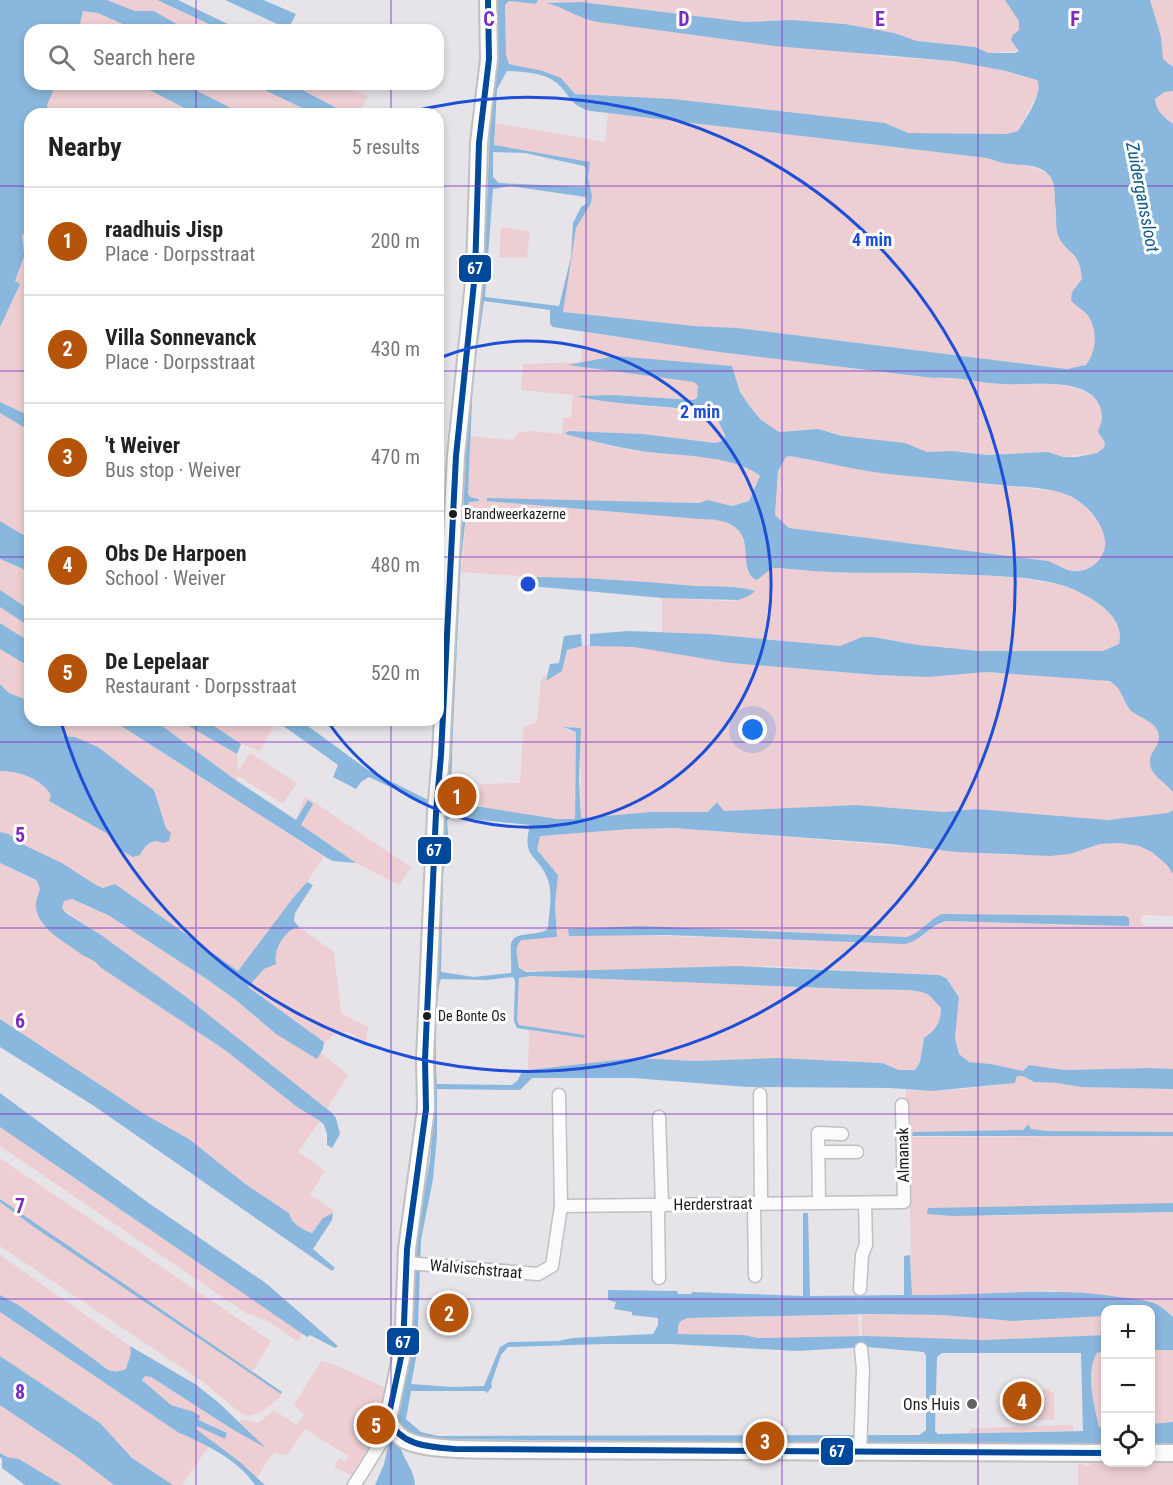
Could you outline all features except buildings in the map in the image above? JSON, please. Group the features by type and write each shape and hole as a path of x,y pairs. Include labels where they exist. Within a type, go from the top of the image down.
{"street":[{"path":"444,666 456,456 475,273 479,143 489,59 488,0"},
{"path":"441,726 424,1059 426,1109 403,1348 388,1412 388,1419 397,1433 421,1445 513,1450 860,1449 1101,1453"},
{"path":"756,1276 760,1094"},
{"name":"Walvischstraat","path":"410,1263 538,1274 552,1266 561,1206 560,1095"},
{"name":"Almanak","path":"865,1203 904,1202 902,1105"},
{"path":"659,1117 662,1205 658,1211 659,1278"},
{"path":"819,1202 818,1133 842,1134"},
{"path":"819,1152 857,1152"},
{"path":"860,1289 862,1255 866,1245 865,1203"},
{"name":"Herderstraat","path":"561,1206 865,1203"},
{"path":"860,1449 863,1369 861,1349"},
{"path":"354,1485 372,1460 380,1442 397,1433"},
{"path":"1155,1453 1173,1453"}],"shaded area":[{"path":"0,0 104,0 100,14 122,24 24,24 24,90 150,90 184,108 24,108 24,413 0,402"},
{"path":"107,0 157,0 209,24 177,24 154,11 135,11"},
{"path":"535,0 1173,0 1173,869 1123,819 1087,820 975,809 944,812 856,805 708,812 652,812 581,818 580,728 565,727 567,730 576,732 575,819 557,819 481,807 480,784 520,783 523,732 525,726 537,722 541,680 547,673 546,680 562,671 567,650 579,645 634,647 778,667 877,675 928,677 986,672 1095,679 1116,684 1123,694 1112,649 1103,651 980,651 918,645 873,637 862,637 840,646 662,632 662,598 728,601 749,596 741,587 721,588 605,579 461,572 467,507 469,502 479,500 479,498 468,495 470,436 513,440 519,432 562,434 563,418 571,417 573,395 521,390 523,364 581,362 584,332 719,352 933,378 1003,384 1062,385 1084,391 1094,397 1086,365 1067,369 738,328 694,326 559,312 562,311 576,228 591,203 592,196 588,178 590,162 494,145 495,123 605,142 608,113 987,158 1032,167 1046,173 1036,96 1018,131 1007,134 908,133 885,123 673,99 575,94 560,78 543,71 509,64 506,55 505,5 509,1 536,4 538,1","holes":["581,2 745,22 792,20 845,24 894,33 917,41 975,47 989,53 1019,51 1035,79 952,61 887,57 549,3","732,366 740,392 751,408 761,420 779,432 818,429 842,436 905,443 927,452 952,451 987,455 1048,452 1063,457 1097,453 1101,528 1082,504 1070,496 1055,491 896,475 790,456 786,457 778,471 775,515 789,528 1048,561 1063,568 1078,571 1089,568 1106,609 1088,595 1062,585 1025,579 981,575 772,568 765,572 748,573 743,539 733,525 724,522 713,519 488,501 488,498 699,503 708,500 732,506 749,501 760,476 747,468 698,456 613,447 566,434 568,431 643,434 716,443 725,440 715,414 613,403 580,396 613,395 693,400 697,398 698,386 694,382 678,379"]},
{"path":"195,90 265,90 302,108 231,108"},
{"path":"302,90 356,90 368,96 362,108 337,108"},
{"path":"501,227 530,231 527,258 499,257"},
{"path":"0,413 24,427 24,535 0,521"},
{"path":"0,559 24,569 24,606 0,590"},
{"path":"0,607 24,623 24,638 0,623"},
{"path":"0,649 24,663 24,699 9,693 0,684"},
{"path":"61,726 121,726 324,857 239,972 115,884 103,888 96,885 62,863 26,846 10,834 0,832 0,771 7,771 22,773 36,780 51,795 49,801 108,834 111,840 140,855 149,844 171,833 166,828 154,790 98,747 75,737 62,736"},
{"path":"162,726 188,726 237,754 238,771 250,753 297,783 283,804 238,776 237,781"},
{"path":"214,726 274,726 260,751 241,744"},
{"path":"305,796 411,867 399,885 356,863 301,825 312,804 308,801 296,820"},
{"path":"674,828 1008,855 1070,854 1100,844 1120,843 1139,846 1152,852 1167,865 1173,874 1173,916 1143,915 1140,921 1145,926 1173,926 1173,1069 1064,1070 1029,1065 1023,1071 969,1062 959,1054 955,1038 959,997 946,978 939,975 766,966 559,972 522,970 517,956 519,942 524,939 557,937 555,905 558,875 537,850 539,836","holes":["942,914 1125,916 1129,918 1129,925 948,921 938,924 917,940 845,941 623,935 568,929 640,926 907,937 916,934"]},
{"path":"0,863 36,881 40,888 38,916 46,928 225,1050 297,1107 320,1121 298,1152 325,1171 310,1195 333,1210 333,1213 323,1218 312,1233 298,1226 289,1213 244,1183 189,1139 146,1115 0,1019"},
{"path":"71,899 108,915 208,980 276,1034 317,1058 321,1053 348,1075 327,1109 185,996 62,908 64,901"},
{"path":"299,927 334,952 341,1013 368,1027 366,1043 344,1032 335,1035 323,1044 248,987 264,969 275,964 276,953 281,941 289,932"},
{"path":"531,976 909,990 929,995 941,1008 941,1013 937,1025 924,1038 920,1062 915,1070 899,1070 882,1063 777,1058 696,1061 634,1058 528,1070 529,1030 584,1038 585,1036 519,1025 517,1021 519,978"},
{"path":"1017,1076 1023,1076 1034,1082 1081,1087 1173,1089 1173,1132 1046,1131 1031,1129 1027,1124 1023,1130 913,1132 913,1137 1173,1136 1173,1203 927,1209 993,1216 1173,1212 1173,1317 1162,1307 1155,1305 1050,1290 963,1295 911,1295 910,1208 907,1207 906,1090 947,1090 1015,1083"},
{"path":"0,1127 302,1333 298,1342 268,1321 246,1313 0,1146"},
{"path":"0,1158 271,1341 253,1371 282,1394 259,1413 243,1415 202,1381 0,1246"},
{"path":"0,1255 130,1346 131,1353 126,1369 111,1371 105,1368 20,1306 0,1295"},
{"path":"0,1312 179,1433 209,1446 182,1485 173,1485 132,1458 100,1423 0,1356"},
{"path":"858,1315 859,1338 758,1338 744,1335 678,1334 679,1323 688,1318"},
{"path":"861,1315 942,1315 1013,1321 1101,1316 1101,1335 984,1340 862,1337"},
{"path":"1155,1350 1173,1350 1173,1422 1155,1424"},
{"path":"1101,1352 1101,1427 1099,1427 1091,1389 1091,1370 1097,1353"},
{"path":"321,1361 388,1389 373,1441 353,1476 334,1467 339,1459 346,1462 348,1456 305,1429 288,1454 281,1455 274,1452 257,1477 196,1429 197,1425 225,1439 227,1433 182,1408 171,1405 142,1380 145,1376 151,1377 232,1429 264,1446 240,1423 241,1419 258,1423 274,1410 297,1425 304,1415 294,1405"},
{"path":"1050,1389 1050,1392 1054,1392 1054,1420 1010,1421 1010,1390"},
{"path":"0,1405 114,1485 62,1485 19,1459 0,1453"},
{"path":"1073,1425 1073,1431 968,1433 972,1428"},
{"path":"1090,1460 1101,1461 1101,1467 1155,1467 1155,1460 1173,1460 1173,1485 1078,1485 1078,1464 1090,1466"}],"water":[{"path":"0,0 107,0 135,11 154,11 177,24 123,24 98,13 83,11 81,24 24,24 24,90 53,90 48,108 24,108 24,233 22,236 24,256 15,281 20,284 0,327"},
{"path":"157,0 178,0 228,24 209,24"},
{"path":"225,0 263,0 296,14 291,24 277,24"},
{"name":"Zuiderganssloot","path":"496,0 538,0 536,4 509,1 505,5 506,55 509,64 543,71 561,78 575,94 673,99 885,123 908,133 1007,134 1018,131 1029,113 1038,91 1037,80 1006,71 952,61 775,46 598,22 546,3 581,2 745,22 792,20 845,24 894,33 917,41 975,47 989,53 1015,53 1019,51 1011,40 1019,30 1019,21 1005,0 1150,0 1161,37 1163,59 1173,67 1173,91 1164,92 1155,99 1159,111 1173,124 1173,792 1151,768 1150,759 1159,738 1157,729 1130,710 1121,692 1109,681 986,672 928,677 877,675 731,663 634,647 590,646 590,634 629,631 708,634 840,646 862,637 873,637 918,645 980,651 1103,651 1119,644 1120,634 1111,615 1084,594 1065,586 1037,580 934,573 830,572 772,568 757,580 750,574 747,566 742,535 734,527 721,521 487,501 487,498 699,503 708,500 732,506 749,501 760,476 747,468 697,456 629,449 565,434 568,431 643,434 715,443 725,440 715,414 577,396 613,395 693,400 697,398 698,386 694,382 568,365 615,356 732,366 740,392 751,408 761,420 779,432 818,429 842,436 905,443 927,452 952,451 987,455 1048,452 1063,457 1097,453 1104,448 1105,442 1098,432 1102,422 1099,404 1090,394 1078,388 1063,385 1003,384 933,378 719,352 553,327 550,324 550,310 484,301 473,379 468,494 479,501 469,502 467,507 461,560 450,807 481,807 557,819 575,819 576,732 563,727 581,728 579,779 581,818 652,812 708,812 717,802 724,811 856,805 944,812 975,809 1108,820 1168,813 1173,810 1173,874 1167,865 1152,852 1139,846 1120,843 1100,844 1070,854 1050,856 957,852 890,844 674,828 540,836 537,850 558,875 555,905 557,937 522,940 517,952 519,968 526,972 736,966 939,975 946,978 959,997 955,1038 959,1054 969,1062 1023,1071 1029,1065 1064,1070 1173,1069 1173,1089 1081,1087 1034,1082 1023,1076 1017,1076 1015,1083 932,1091 890,1088 747,1087 633,1078 532,1078 520,1090 437,1089 437,1136 433,1179 421,1240 417,1353 411,1384 453,1387 484,1386 500,1347 509,1342 653,1334 658,1325 658,1318 632,1315 632,1312 614,1309 616,1302 608,1300 608,1290 677,1291 678,1294 691,1294 692,1292 803,1296 803,1213 808,1213 810,1296 904,1295 904,1256 910,1255 912,1295 1067,1292 1131,1298 1154,1303 1173,1317 1173,1350 1155,1350 1155,1305 1101,1305 1101,1316 1013,1321 942,1315 873,1314 688,1318 679,1323 678,1334 744,1335 758,1338 867,1336 984,1340 1101,1335 1101,1352 1097,1353 1093,1361 1091,1379 1093,1399 1099,1427 1101,1427 1101,1443 900,1444 435,1439 419,1438 407,1431 400,1445 413,1474 415,1485 375,1485 384,1464 389,1443 396,1441 395,1416 412,1343 414,1253 432,1136 431,1057 439,873 445,835 442,811 369,777 356,789 333,777 338,765 283,726 308,726 368,770 432,802 442,805 447,800 456,581 463,514 469,380 485,250 490,129 498,38","holes":["507,71 531,73 549,78 559,85 578,106 591,111 987,158 1007,164 1041,169 1049,175 1055,192 1058,235 1081,269 1082,279 1072,292 1071,300 1092,323 1095,335 1092,354 1086,365 1067,369 738,328 694,326 563,312 576,228 591,203 592,196 588,178 590,162 494,145 497,89","493,152 525,153 584,166 586,169 585,187 499,183 493,177","510,186 586,197 586,204 581,207 573,223 571,257 559,306 485,297 493,189","786,457 884,474 1052,490 1072,497 1091,512 1103,533 1105,547 1100,558 1091,567 1073,571 1048,561 789,528 775,515 778,471","451,817 530,825 529,851 540,865 549,885 548,928 539,933 522,935 513,939 511,973 474,977 441,972 443,876 448,834 447,820","531,976 909,990 929,995 941,1008 937,1025 924,1038 920,1062 915,1070 899,1070 882,1063 777,1058 696,1061 634,1058 528,1070 521,1073 512,1085 437,1084 437,1013 441,979 487,980 513,977 515,981 514,1021 517,1028 584,1038 585,1035 519,1025 517,1020 519,978","672,1344 797,1351 867,1347 924,1352 926,1356 926,1430 919,1435 438,1436 421,1432 406,1419 411,1391 485,1391 487,1393 492,1387 501,1355 508,1347","942,1353 1081,1353 1083,1431 938,1434 935,1431 937,1357"]},
{"path":"150,90 195,90 231,108 184,108"},
{"path":"265,90 302,90 337,108 302,108"},
{"path":"0,402 24,413 24,427 0,413"},
{"path":"0,521 24,535 24,569 0,559"},
{"path":"529,577 733,587 755,591 738,600 662,598 531,586"},
{"path":"0,590 24,606 24,623 0,607"},
{"path":"0,623 24,638 24,663 0,649"},
{"path":"581,634 582,646 567,650 562,671 546,681 550,664 559,663 564,636"},
{"path":"0,684 9,693 24,699 24,726 61,726 63,736 75,737 98,747 154,790 166,828 171,833 169,841 152,842 140,855 133,857 117,848 108,834 49,801 51,795 36,780 22,774 0,771"},
{"path":"121,726 162,726 237,781 296,820 308,800 313,804 301,825 356,863 333,861"},
{"path":"188,726 214,726 241,744 237,754"},
{"path":"0,832 9,834 26,846 62,863 96,885 103,888 115,884 238,971 293,898 307,882 313,885 295,913 294,921 299,927 289,932 278,947 276,964 264,969 248,987 324,1042 317,1059 276,1034 208,980 108,915 72,899 64,901 62,908 185,996 332,1113 336,1118 340,1134 332,1148 327,1145 327,1134 320,1121 297,1107 225,1050 81,954 47,928 41,922 36,907 40,888 36,880 0,863"},
{"path":"942,914 1125,916 1129,918 1129,926 948,921 936,925 905,944 667,935 569,936 568,929 640,926 907,937"},
{"path":"0,1019 146,1115 189,1139 244,1183 289,1213 292,1220 301,1228 312,1233 323,1218 333,1213 332,1220 313,1249 335,1268 332,1271 94,1106 0,1047"},
{"path":"0,1093 150,1204 267,1284 338,1346 335,1348 310,1335 307,1337 0,1127"},
{"path":"1028,1124 1031,1129 1046,1131 1173,1132 1173,1136 912,1136 913,1132 1023,1130"},
{"path":"0,1199 282,1392 281,1394 34,1227 0,1202"},
{"path":"1173,1203 1173,1212 953,1216 927,1214 928,1208"},
{"path":"0,1295 20,1306 108,1370 126,1369 131,1353 130,1346 195,1384 219,1403 266,1448 151,1377 145,1376 142,1380 171,1405 194,1412 200,1416 199,1420 227,1433 225,1439 197,1426 196,1429 240,1462 265,1485 255,1485 231,1460 179,1433 0,1312"},
{"path":"0,1356 100,1423 132,1458 173,1485 114,1485 0,1405"},
{"path":"1173,1422 1173,1443 1155,1443 1155,1424"},
{"path":"0,1453 19,1459 62,1485 25,1485 2,1468"}],"transit line":[{"name":"67","path":"444,695 456,456 475,273 479,143 489,59 488,0"},
{"name":"67","path":"442,726 436,813 425,1059 426,1109 407,1249 403,1348 388,1419 400,1435 425,1446 455,1449 1101,1453"}],"place":[{"name":"Brandweerkazerne","path":"453,514"},
{"name":"raadhuis Jisp","path":"457,796"},
{"name":"De Bonte Os","path":"427,1016"},
{"name":"Villa Sonnevanck","path":"449,1313"},
{"name":"Obs De Harpoen","path":"1022,1401"},
{"name":"Ons Huis","path":"972,1404"},
{"name":"De Lepelaar","path":"376,1425"},
{"name":"'t Weiver","path":"765,1441"}]}
